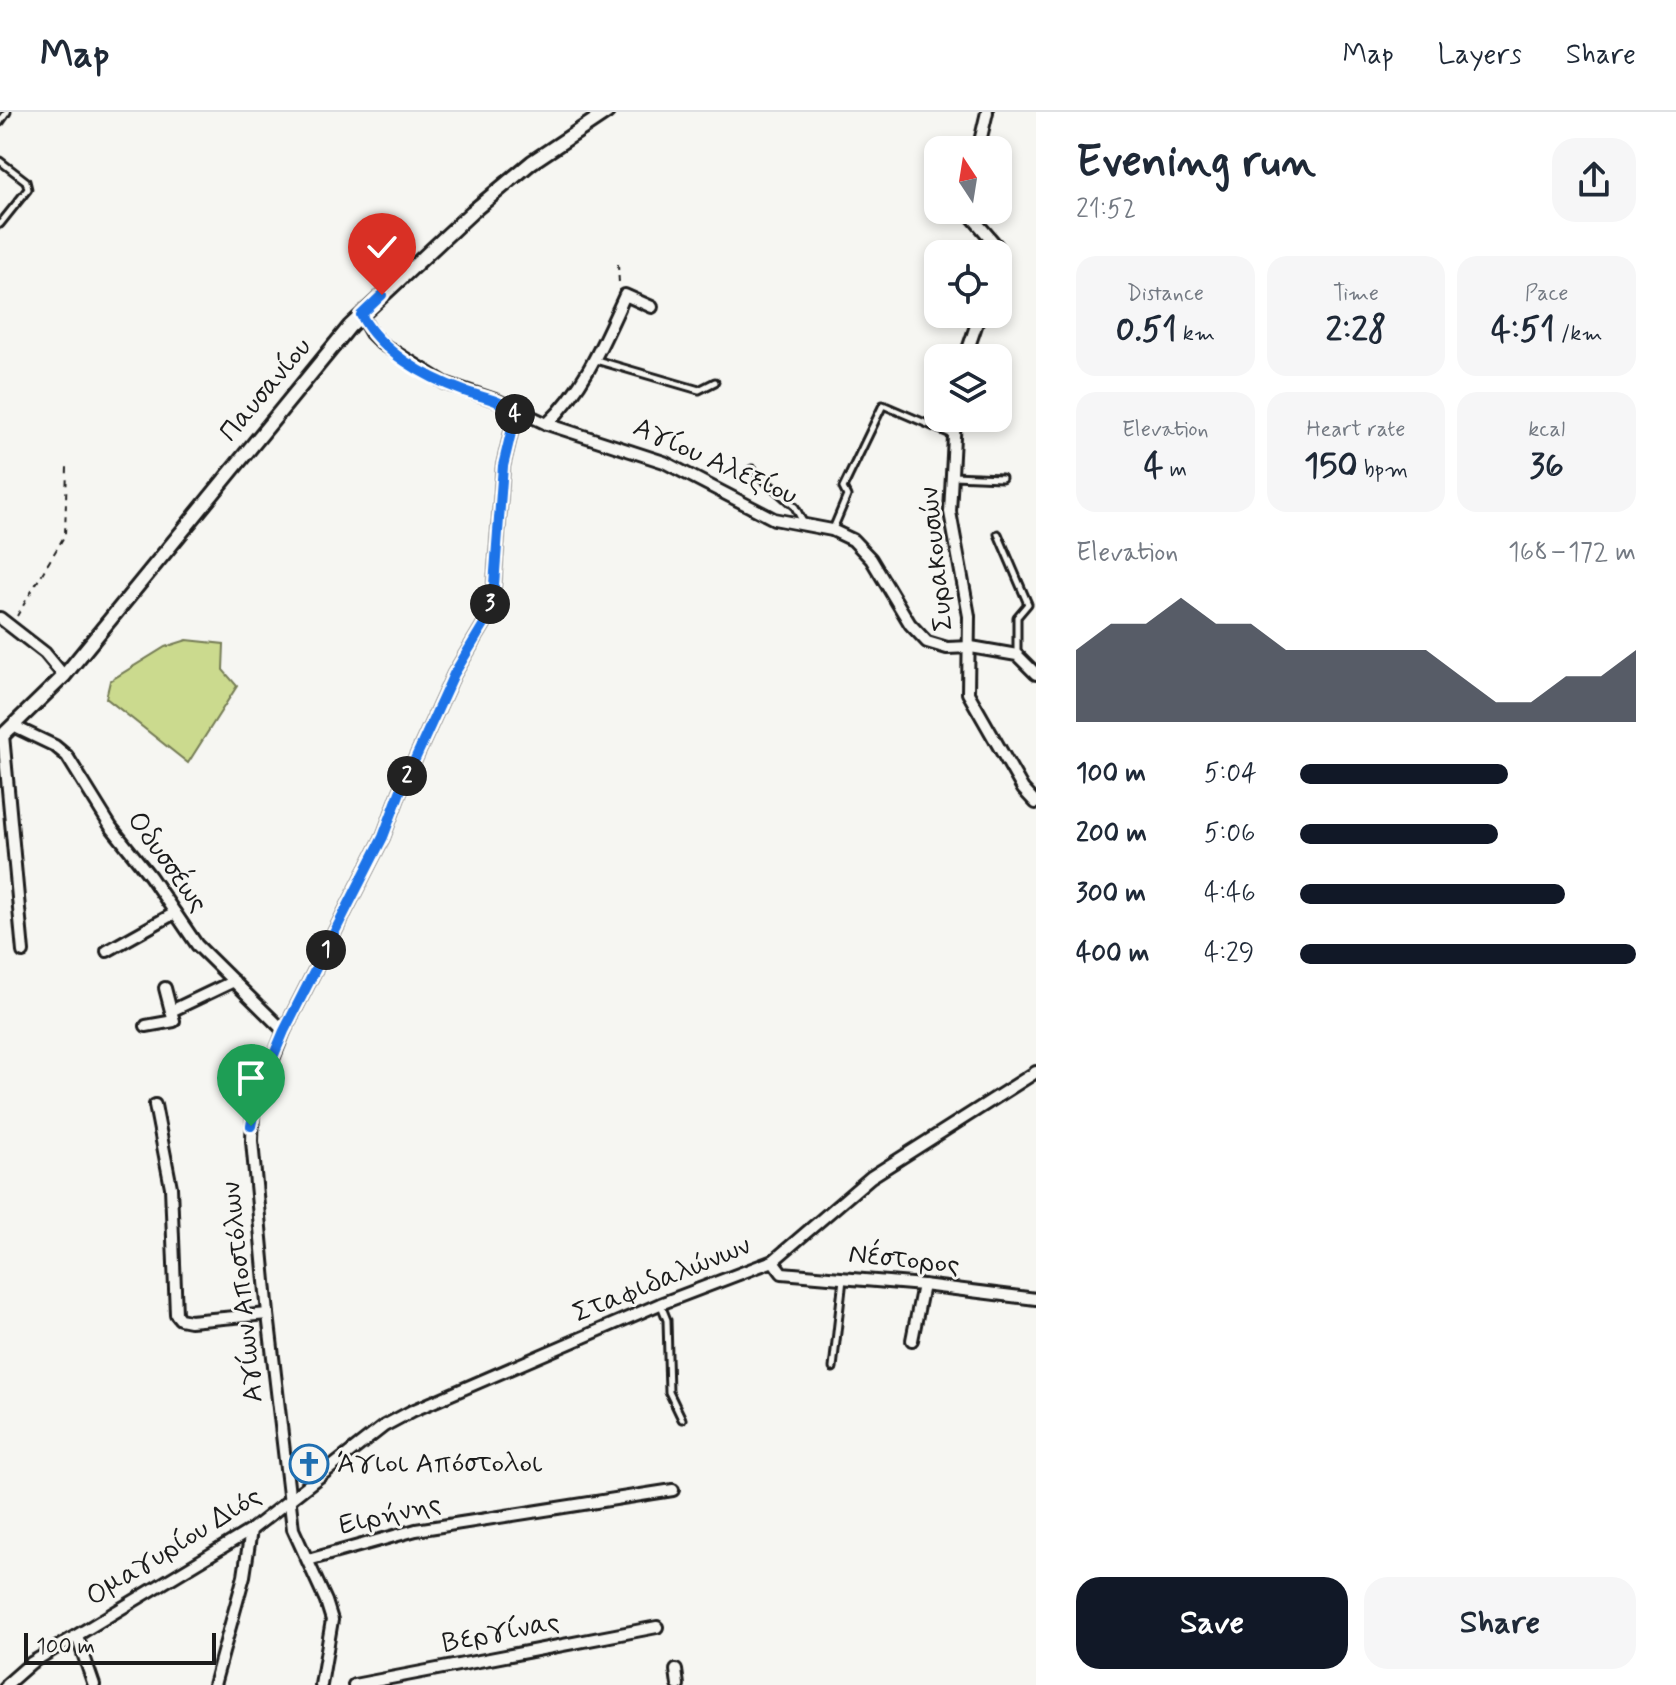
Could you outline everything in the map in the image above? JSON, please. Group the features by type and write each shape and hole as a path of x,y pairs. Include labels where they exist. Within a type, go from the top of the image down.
{"street":[{"name":"Παυσανίου","path":"2,737 64,676 272,419 361,315 522,171 607,112"},
{"path":"981,136 987,112"},
{"path":"978,224 992,240"},
{"path":"547,424 562,410 596,360 625,295 652,307"},
{"name":"Αγίου Αλεξίου","path":"361,315 371,333 401,358 445,383 498,401 547,424 635,451 774,519 832,530 862,547 910,624 927,642 947,648 971,647 1017,655"},
{"name":"Αγίων Αποστόλων","path":"321,1685 332,1620 293,1529 268,1314 251,1126 257,1095 284,1031 383,837 454,674 487,619 494,585 503,466 516,412"},
{"name":"Συρακουσών","path":"953,432 950,512 969,616 971,647 968,693 1023,789 1036,803"},
{"path":"0,618 45,653 64,676"},
{"path":"1017,655 1036,674"},
{"name":"Οδυσσέως","path":"13,726 55,746 67,756 111,827 197,945 284,1031"},
{"path":"2,737 23,952"},
{"path":"107,951 175,913"},
{"path":"171,1011 234,981"},
{"path":"146,1026 174,1021 165,988"},
{"name":"Σταφιδαλώνων","path":"289,1503 384,1426 402,1416 660,1304 773,1261 871,1177 1036,1072"},
{"path":"155,1105 171,1187 176,1314 180,1319 190,1321 268,1314"},
{"name":"Νέστορος","path":"773,1261 782,1273 923,1285 1036,1299"},
{"path":"912,1340 923,1285"},
{"name":"Ειρήνης","path":"308,1560 416,1530 673,1490"},
{"name":"Ομαγυρίου Διός","path":"6,1685 31,1663 251,1530 289,1503"},
{"path":"214,1685 244,1576 251,1530"},
{"name":"Βεργίνας","path":"354,1685 657,1627"},
{"path":"77,1636 94,1685"},
{"path":"676,1670 678,1685"}],"lane":[{"path":"0,122 7,112"},
{"path":"0,161 26,181 28,189 0,224"},
{"path":"596,360 699,390 715,382"},
{"path":"832,530 847,496 843,488 883,405 953,435"},
{"name":"Αγίου Αλεξίου","path":"752,469 795,507 804,525"},
{"path":"952,476 1002,478"},
{"path":"998,534 1028,604 1017,617 1017,655"},
{"path":"833,1368 843,1278"},
{"path":"660,1304 667,1320 669,1392 682,1419"}],"path":[{"path":"618,264 619,286 625,295"},
{"path":"10,628 65,535 67,467"}],"green space":[{"path":"187,640 224,644 223,670 237,686 188,763 106,698 110,681 165,647"}],"building":[{"name":"Άγιοι Απόστολοι","path":"316,1454 318,1467 302,1474 298,1458"}],"place":[{"name":"Άγιοι Απόστολοι","path":"309,1464"}],"route":[{"path":"251,1126 257,1095 284,1031 383,837 454,674 487,619 494,585 503,466 516,412 498,401 445,383 382,344 371,333 361,315 382,295"}]}
